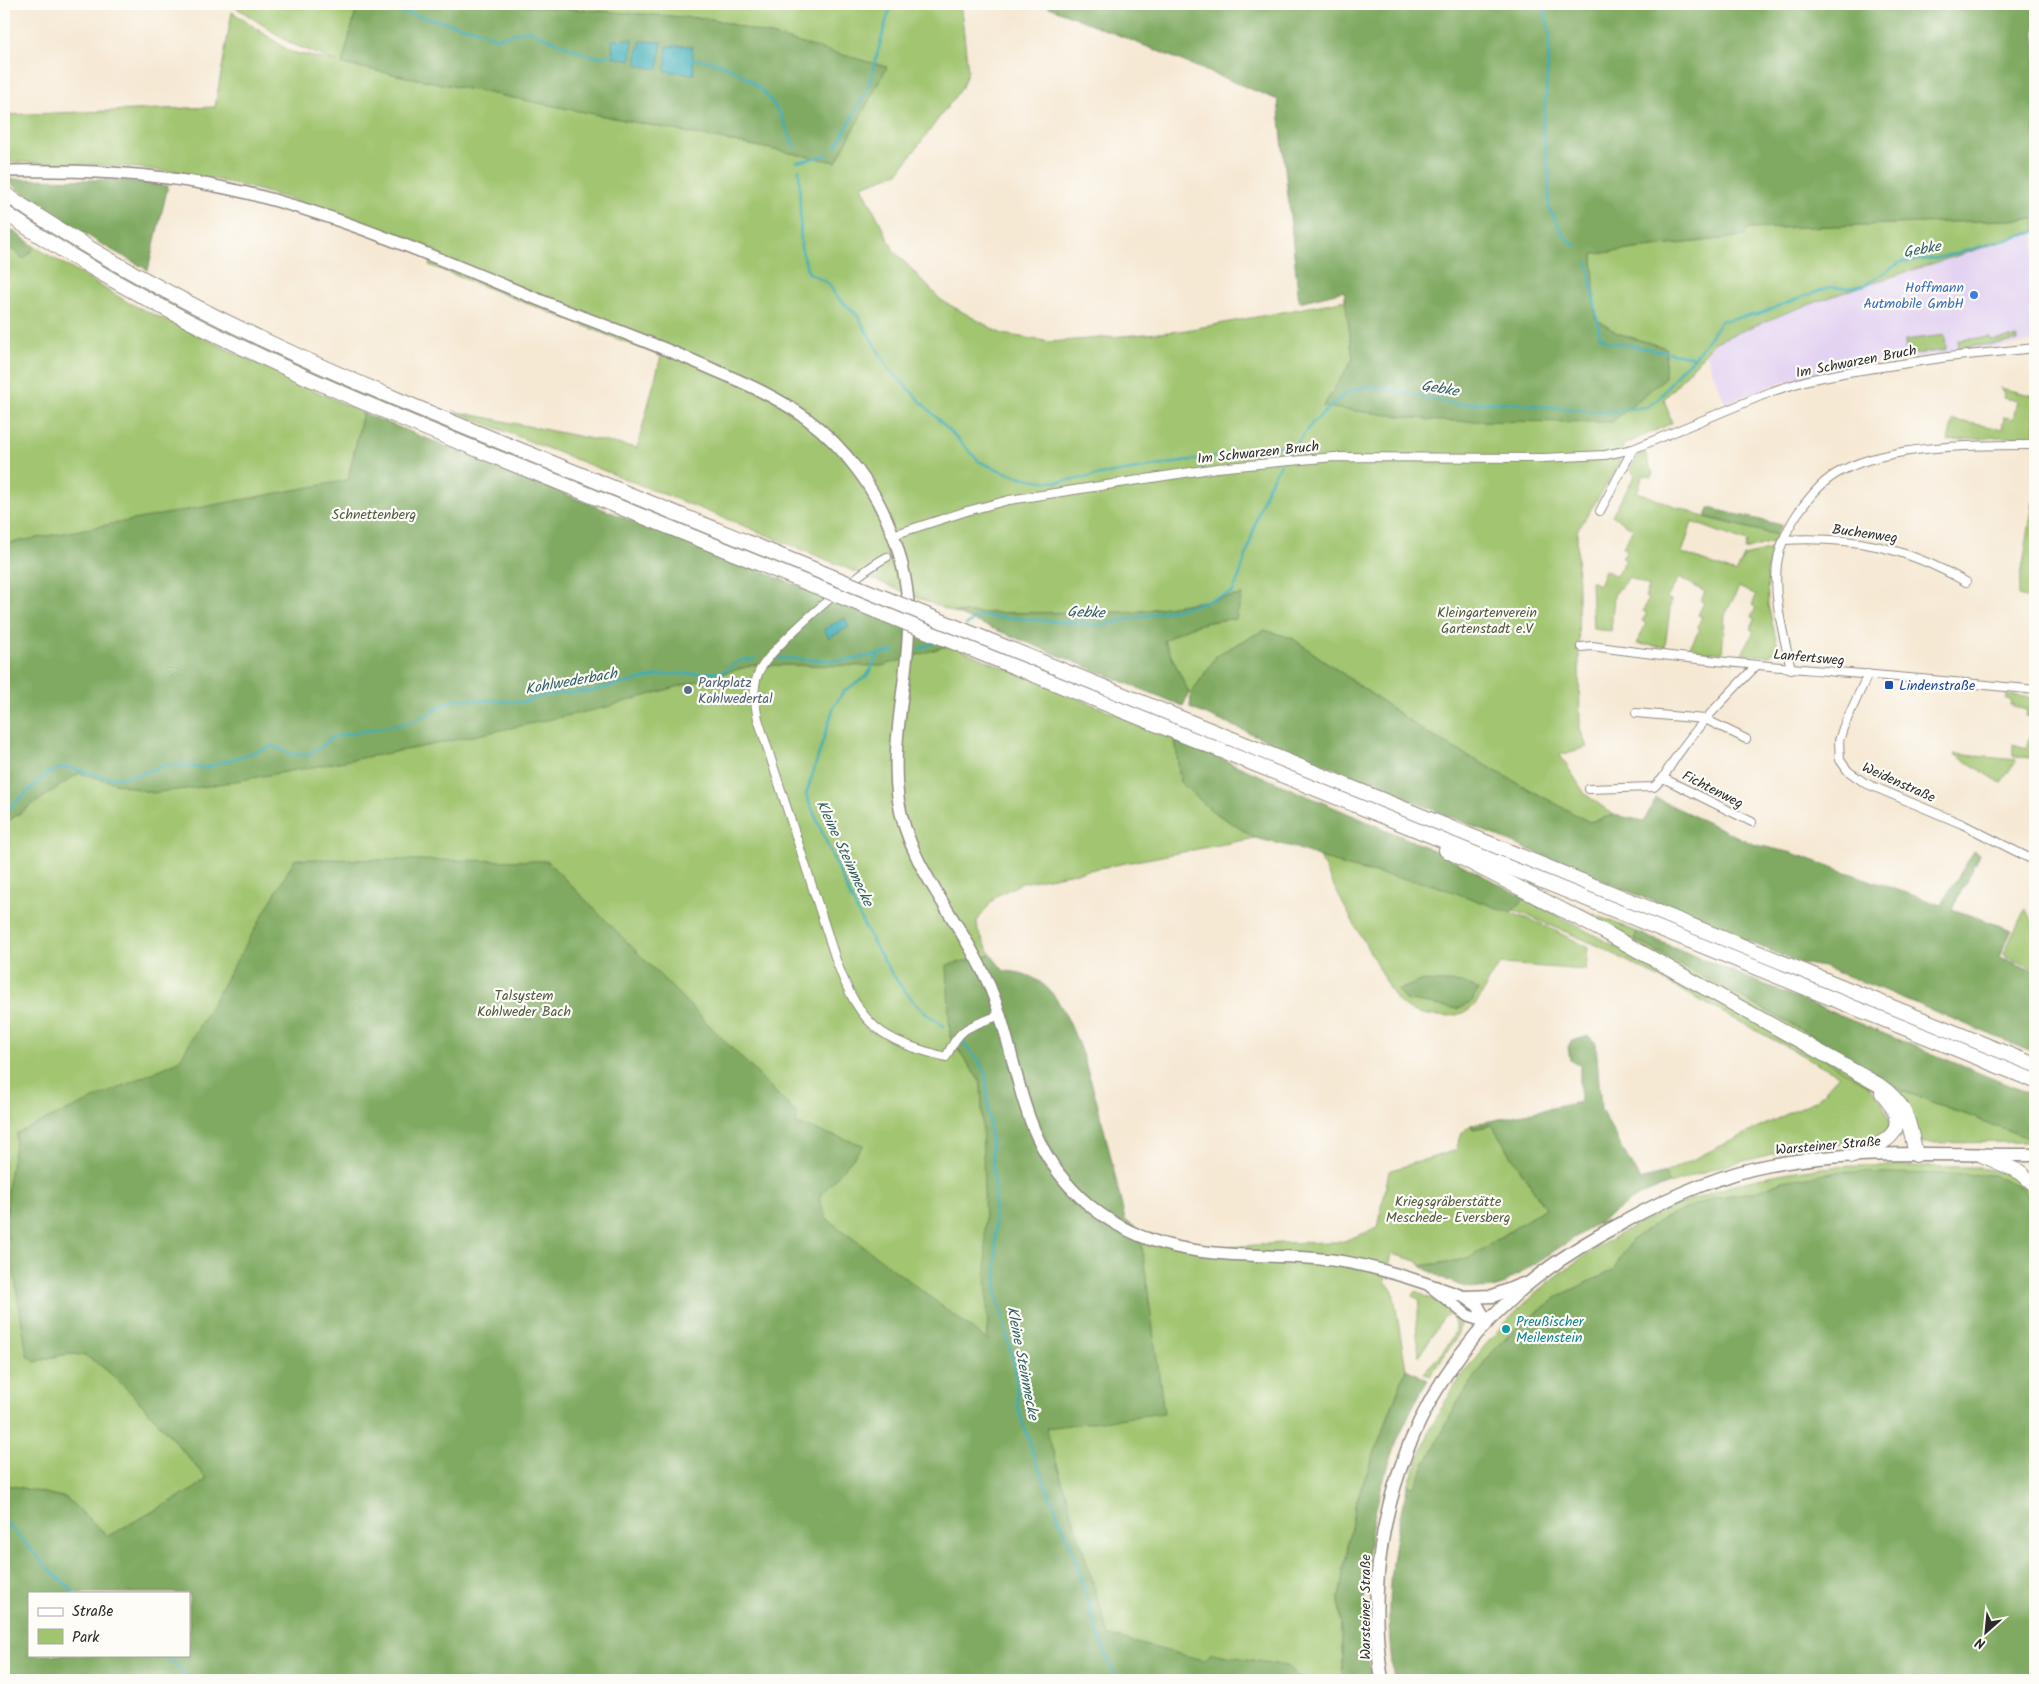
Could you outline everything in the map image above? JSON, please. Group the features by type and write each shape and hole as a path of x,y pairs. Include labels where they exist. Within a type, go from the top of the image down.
{"highway":[{"path":"4,193 99,256 218,320 377,391 2035,1065"},
{"path":"4,212 92,269 212,334 371,406 2035,1081"},
{"path":"1424,833 1450,852 1603,932 1852,1068 1887,1090 1900,1102 1909,1119 1916,1155"},
{"path":"1954,1032 2035,1061"},
{"path":"1852,1068 1888,1100 1896,1125 1894,1134 1884,1143 1853,1156"},
{"path":"1982,1155 2020,1172 2035,1185"}],"main road":[{"name":"Warsteiner Straße","path":"1382,1680 1377,1630 1379,1551 1394,1486 1412,1440 1432,1398 1452,1367 1487,1322 1532,1281 1569,1253 1657,1204 1704,1184 1769,1165 1853,1156 2035,1155"},
{"name":"Warsteiner Straße","path":"1465,1297 1493,1296 1532,1281"}],"street":[{"path":"4,171 151,176 220,186 255,194 330,218 694,361 779,400 809,420 830,438 861,475 875,497 893,535 905,580 909,623 897,749 896,779 902,819 915,854 982,968 1000,1015 1022,1102 1040,1144 1068,1185 1108,1219 1140,1237 1180,1249 1221,1255 1334,1260 1381,1270 1465,1297 1478,1306 1487,1322"},
{"name":"Im Schwarzen Bruch","path":"893,535 967,511 1009,500 1217,468 1269,462 1416,456 1576,457 1605,455 1633,449 1714,415 1808,380 1948,357 2035,348"},
{"path":"1792,669 1776,587 1777,566 1783,540 1797,513 1820,486 1842,470 1866,460 1929,449 2035,444"},
{"path":"1600,511 1633,449"},
{"name":"Buchenweg","path":"1783,540 1844,541 1895,549 1933,564 1966,582"},
{"path":"887,557 877,562 836,595 770,654 760,670 756,681 755,702 758,719 837,963 850,995 864,1016 875,1028 898,1042 946,1057 956,1036 963,1030 1000,1015"},
{"name":"Lanfertsweg","path":"1581,647 1592,646 1792,669 1868,674 2035,690"},
{"name":"Fichtenweg","path":"1589,789 1654,788 1663,778 1682,747 1704,718 1757,665"},
{"name":"Weidenstraße","path":"1868,674 1843,728 1839,742 1840,760 1848,771 1865,783 1962,824 2035,861"},
{"path":"1636,713 1704,718 1746,739"},
{"name":"Fichtenweg","path":"1663,778 1752,822"},
{"path":"1430,1286 1468,1316 1487,1322"}],"shaded area":[{"path":"2035,231 2035,342 1860,364 1783,382 1725,403 1706,354 1715,342 1788,312 1865,285"}],"green space":[{"name":"Kleingartenverein Gartenstadt e.V","path":"231,4 358,4 342,64 836,162 886,67 712,19 499,4 963,4 961,8 968,71 962,87 898,173 862,186 894,251 941,300 1002,334 1051,342 1181,331 1347,300 1353,359 1323,407 1666,348 1617,333 1594,318 1593,254 1745,236 1746,229 2035,219 2035,231 1865,285 1788,312 1715,342 1664,399 1672,423 1623,445 1618,467 1577,531 1580,729 1587,747 1560,755 1585,794 1614,815 1589,822 1428,734 1292,638 1264,630 1217,655 1191,694 1189,693 1164,641 1180,631 1198,625 1236,619 1242,595 1135,612 955,613 752,529 453,411 637,448 661,356 429,265 434,250 300,202 218,180 140,168 10,162 4,156 4,115 215,107 232,12 291,52 337,62 290,43"},
{"path":"358,4 499,4 712,19 887,67 836,162 342,64"},
{"path":"1042,4 2035,4 2035,219 1746,229 1745,236 1593,254 1595,318 1617,333 1666,348 1665,378 1612,422 1439,421 1323,407 1353,359 1344,291 1299,302 1278,100"},
{"path":"4,179 119,180 168,186 148,270 103,245 41,206"},
{"path":"4,224 35,247 24,259 4,243"},
{"path":"4,243 24,258 35,247 129,303 363,413 349,474 454,457 4,591"},
{"path":"1945,335 1946,350 1907,355 1905,340"},
{"path":"1989,337 1990,340 2017,337 2017,341 1959,348 1958,340"},
{"path":"2000,388 2035,396 2035,438 1999,437 1948,441 1953,420 2002,429 2004,417 2013,419 2017,401 2003,398 2004,393"},
{"name":"Schnettenberg","path":"363,413 950,645 882,666 753,665 603,708 427,746 203,787 152,793 79,773 4,824 4,544 348,480"},
{"path":"1645,453 1653,474 1651,477 1643,475 1637,492 1704,517 1776,535 1775,541 1745,550 1747,542 1692,522 1682,553 1736,573 1744,556 1772,549 1767,572 1768,605 1777,644 1775,651 1770,656 1742,654 1754,631 1750,629 1755,619 1751,617 1756,608 1752,605 1756,596 1739,587 1725,615 1722,653 1688,650 1700,629 1697,627 1702,617 1698,615 1704,603 1701,601 1705,592 1679,577 1667,598 1671,600 1665,647 1637,644 1646,623 1642,621 1647,613 1643,611 1648,599 1645,597 1649,586 1629,577 1614,595 1611,631 1593,629 1591,581 1599,585 1605,570 1616,576 1626,560 1622,557 1627,550 1623,547 1633,529 1612,515 1635,476 1630,469 1639,455"},
{"path":"2033,502 2035,502 2035,600 2018,596"},
{"path":"1709,508 1782,525 1776,535 1706,517"},
{"path":"1242,595 1236,619 1198,625 1180,631 1164,641 1189,693 1183,706 955,613 1135,612"},
{"path":"1264,630 1292,638 1428,734 1589,822 1614,815 1644,821 1656,798 1753,844 1792,853 1941,905 1974,851 1980,855 1952,909 2012,930 1999,957 2035,971 2035,1053 1876,987 1823,967 1800,963 1190,708 1191,694 1217,655"},
{"name":"Talsystem Kohlweder Bach","path":"950,645 1175,739 1211,810 1255,838 1022,883 996,896 977,921 978,931 991,955 966,961 950,1037 981,1083 982,1106 1142,1251 1140,1231 1205,1249 1281,1243 1341,1242 1378,1228 1389,1171 1456,1150 1462,1132 1471,1125 1473,1129 1492,1125 1545,1208 1468,1259 1421,1266 1417,1261 1392,1254 1385,1281 1393,1291 1406,1369 1355,1505 1339,1598 1344,1680 1308,1680 1296,1677 1292,1680 227,1503 207,1479 194,1489 108,1536 66,1498 4,1484 4,726","holes":["69,1350 106,1361 161,1426 128,1390 94,1361 81,1355 70,1354 35,1362"]},
{"path":"2007,695 2035,698 2035,719 2026,716 2027,710 2010,705 2011,700 2006,699"},
{"path":"2035,725 2035,758 2013,757 2013,744 2026,748 2029,738 2032,738"},
{"path":"1175,739 1440,853 1525,898 1511,913 1434,885 1348,867 1293,847 1255,838 1211,810 1180,782"},
{"path":"1954,754 2016,760 2001,783"},
{"path":"1319,856 1363,871 1414,880 1451,890 1541,924 1588,947 1586,970 1502,964 1492,974 1479,999 1469,1010 1443,1016 1432,1016 1412,1011 1398,1001 1385,982"},
{"name":"Talsystem Kohlweder Bach","path":"295,859 547,861 797,1114 796,1124 864,1145 819,1197 826,1218 988,1341 981,1083 950,1037 947,965 991,955 1004,971 1021,973 1036,979 1045,986 1059,1003 1072,1029 1095,1096 1125,1220 1140,1231 1164,1413 1046,1428 1109,1636 1203,1660 1211,1653 1288,1666 1296,1677 1308,1680 4,1680 4,1484 66,1498 108,1536 194,1489 207,1479 128,1390 94,1361 81,1355 69,1354 35,1362 27,1355 7,1229 8,1183 17,1133 179,1061"},
{"path":"1525,898 1846,1070 1876,1093 1885,1107 1890,1127 1879,1140 1793,1149 1716,1168 1670,1184 1665,1173 1816,1100 1839,1075 1599,946 1514,910"},
{"path":"1569,904 1637,932 1634,939 1813,1036 1903,1091 2023,1136 2035,1136 2035,1142 1922,1143 1917,1140 1909,1109 1567,909"},
{"path":"2025,909 2035,923 2035,969 2003,955"},
{"path":"1637,932 2035,1096 2035,1136 2023,1136 1903,1091 1813,1036 1634,939"},
{"path":"1420,981 1465,983 1478,990 1471,1003 1457,1009 1405,1000 1397,991"},
{"path":"1589,1036 1596,1043 1601,1110 1640,1180 1665,1173 1670,1184 1642,1194 1500,1286 1479,1289 1459,1285 1421,1266 1468,1259 1545,1208 1492,1125 1473,1129 1471,1125 1580,1102 1580,1065 1570,1060 1568,1047 1572,1041"},
{"path":"1848,1166 1974,1167 2019,1175 2035,1191 2035,1210 2023,1188 1782,1181 1759,1191 1712,1198 1665,1218 1633,1239 1612,1271 1559,1296 1520,1325 1493,1351 1458,1402 1414,1487 1408,1485 1432,1426 1460,1379 1493,1336 1532,1297 1575,1263 1621,1233 1670,1208 1722,1189 1774,1175"},
{"path":"1839,1172 1994,1175 2023,1188 2035,1210 2035,1680 1394,1680 1389,1630 1390,1582 1396,1534 1408,1485 1414,1486 1458,1402 1493,1351 1520,1325 1559,1296 1612,1271 1633,1239 1665,1218 1712,1198 1759,1191 1782,1181"},
{"path":"1415,1291 1451,1309 1462,1322 1455,1340 1430,1376 1423,1373 1448,1345 1455,1328 1454,1321 1449,1314 1444,1317 1419,1356 1416,1324 1420,1300 1413,1296"},
{"path":"1406,1369 1428,1380 1415,1402 1394,1450 1377,1503 1372,1529 1365,1581 1366,1631 1371,1680 1344,1680 1339,1598 1355,1505"}],"water":[{"path":"633,39 631,60 613,57 612,40"},
{"path":"641,41 662,42 658,69 637,65 637,54"},
{"path":"667,46 692,46 694,74 665,71"},
{"path":"845,618 849,627 829,638 824,629"}],"waterway":[{"path":"836,147 867,91 891,4"},
{"path":"1543,4 1550,33 1543,131 1549,174 1549,208 1564,236 1576,246"},
{"path":"358,6 371,5 474,29 496,38 528,30 588,55 600,57 615,54"},
{"path":"690,60 703,60 728,67 751,81 778,111 794,147"},
{"path":"797,162 828,155"},
{"path":"799,169 801,247 808,272 829,284 836,296 857,315 889,369 980,462 1017,476 1057,482 1279,446 1293,448"},
{"name":"Gebke","path":"1285,459 1313,422 1347,392 1365,387 1379,387 1453,404 1503,402 1601,412 1647,407 1659,399 1681,369 1695,357 1721,321 1758,314 1829,287 1849,288 1865,285 1901,262 1938,258 2035,232"},
{"path":"1588,263 1600,336 1609,342 1695,357"},
{"name":"Gebke","path":"966,625 981,616 1104,625 1193,605 1232,593 1245,560 1265,494 1281,464"},
{"name":"Gebke","path":"919,649 937,641"},
{"name":"Kohlwederbach","path":"777,658 844,661 895,651"},
{"name":"Kleine Steinmecke","path":"879,654 867,676 844,691 834,706 806,795 854,905 883,959 917,1005 944,1026"},
{"name":"Kohlwederbach","path":"4,813 48,773 65,767 110,778 137,775 168,764 204,768 273,746 292,754 304,755 317,750 332,737 413,722 454,699 524,702 546,695 590,691 661,675 723,672 741,660 755,659"},
{"name":"Kleine Steinmecke","path":"962,1042 979,1061 986,1074 994,1183 997,1295 1016,1373 1018,1408 1035,1459 1071,1547 1098,1635 1117,1680"},
{"path":"4,1520 53,1573 75,1592"},
{"path":"162,1656 176,1665 191,1680"}],"place":[{"name":"Hoffmann Autmobile GmbH","path":"1974,295"},
{"name":"Lindenstraße","path":"1889,685"},
{"name":"Parkplatz Kohlwedertal","path":"688,690"},
{"name":"Preußischer Meilenstein","path":"1506,1329"}],"park label":[{"name":"Kriegsgräberstätte Meschede- Eversberg","path":"1448,1210"}]}
